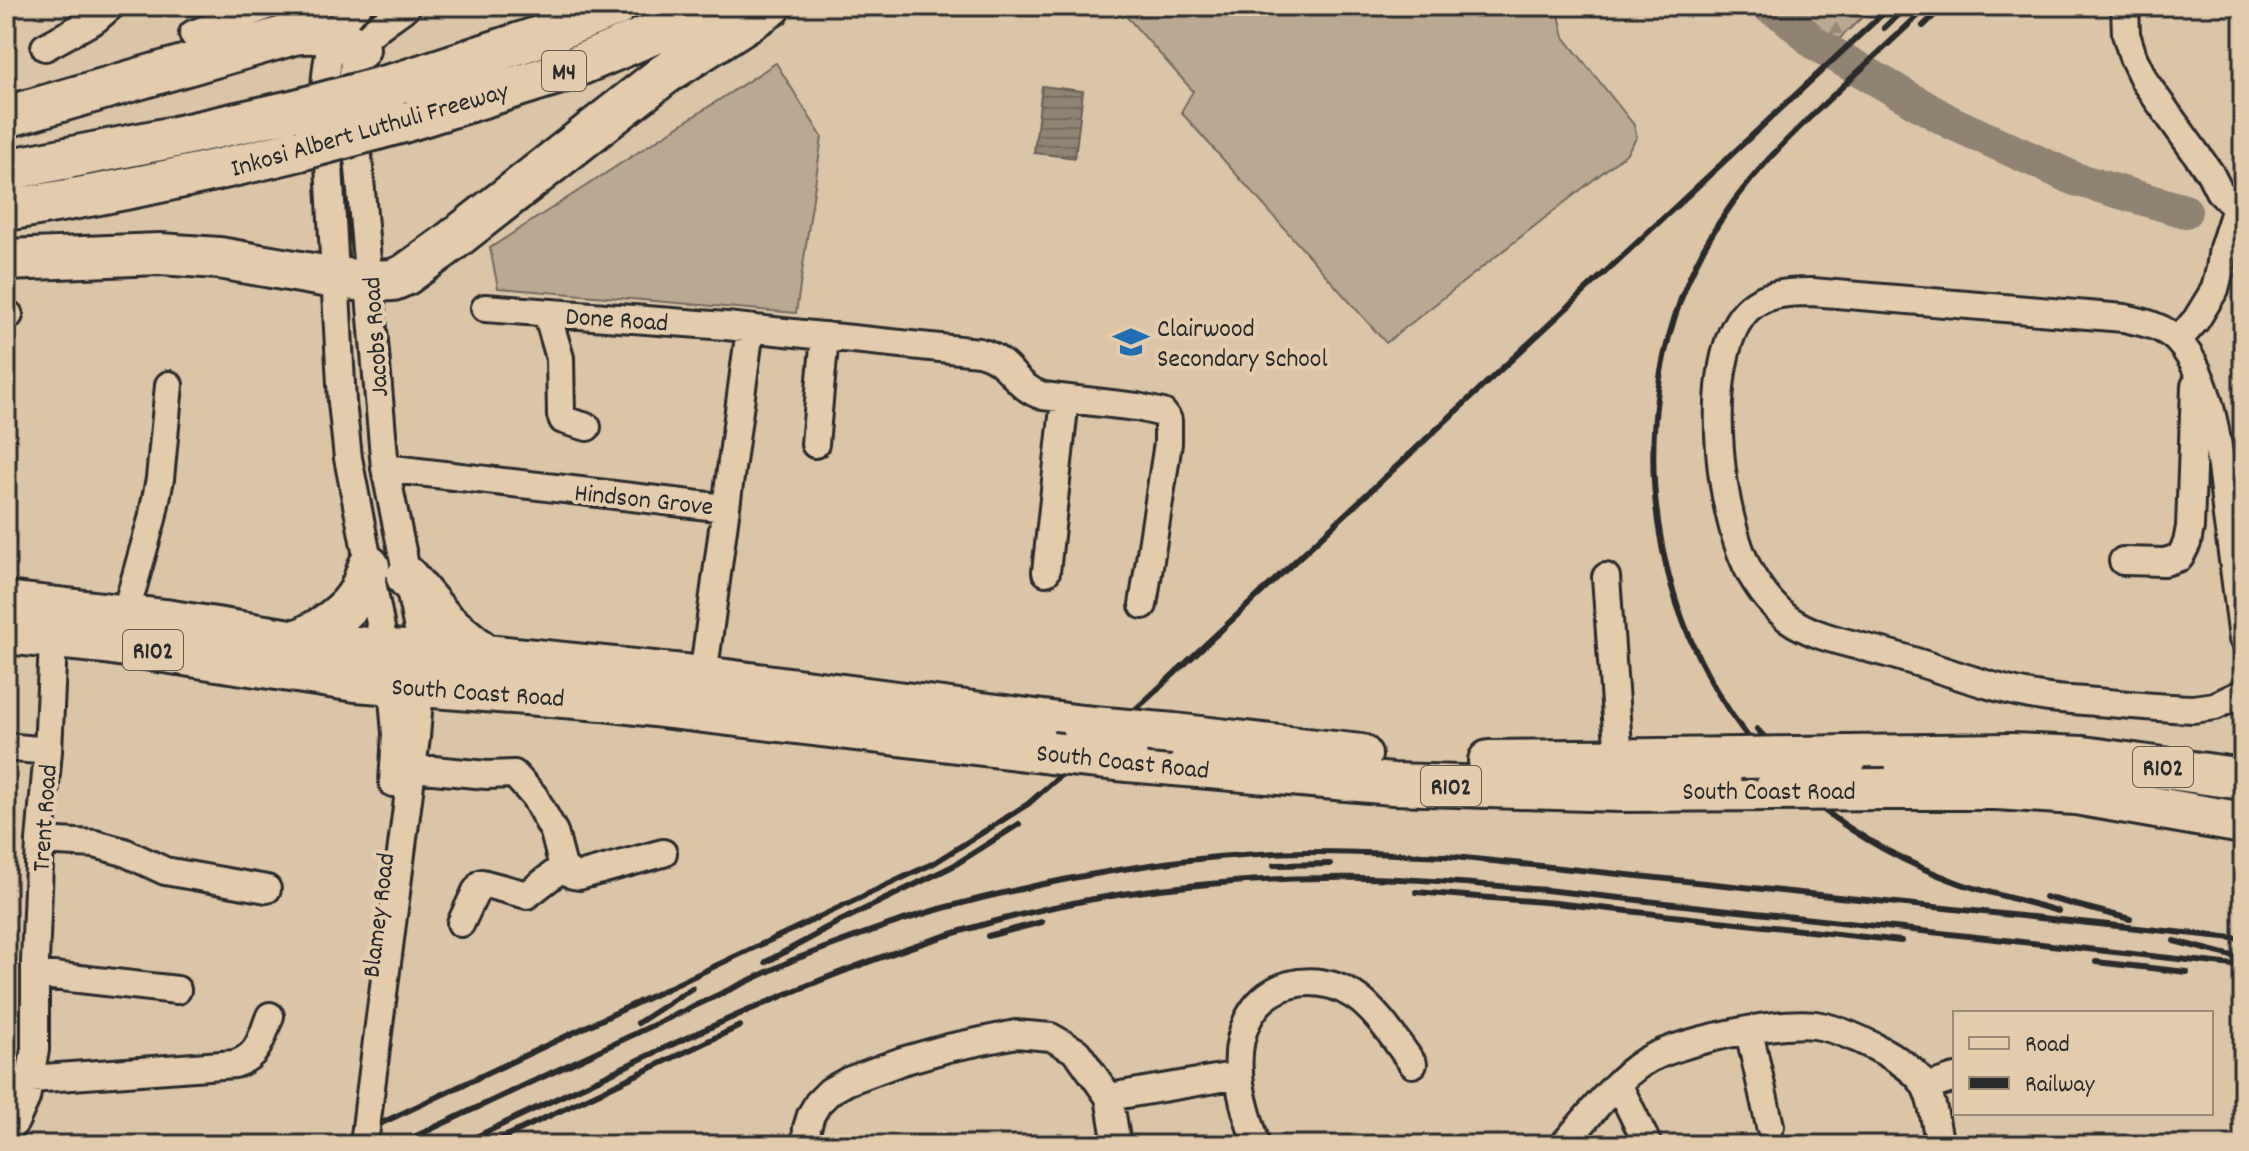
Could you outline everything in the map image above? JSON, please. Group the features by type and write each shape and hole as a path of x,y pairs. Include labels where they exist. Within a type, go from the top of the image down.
{"highway":[{"name":"Inkosi Albert Luthuli Freeway","path":"6,170 296,110 401,82 539,37 616,6"},
{"name":"Inkosi Albert Luthuli Freeway","path":"6,210 183,179 403,122 560,73 720,6"},
{"path":"6,260 160,254 219,258 353,280 393,280 405,275 455,239 665,74 771,6"},
{"path":"6,117 294,34 350,30"},
{"path":"297,641 345,610 359,592 369,566"},
{"path":"407,577 444,621 485,655"},
{"name":"South Coast Road","path":"6,602 54,622 404,668 485,655 703,677 1082,726 1347,753 1426,759 1619,760 2012,754 2083,757 2243,779"},
{"name":"South Coast Road","path":"6,633 54,622 125,615 297,641 514,692 1051,753 1393,784 1620,791 1996,789 2076,794 2243,823"}],"street":[{"path":"45,47 96,19 111,6"},
{"path":"193,34 267,6"},
{"path":"350,30 375,31 407,6"},
{"path":"2125,6 2126,34 2145,82 2210,173 2219,191 2236,208 2223,248 2215,289 2196,320 2178,340"},
{"name":"Jacobs Road","path":"350,30 326,62 325,92 353,280 377,396 385,468 418,629 404,668"},
{"name":"Jacobs Road","path":"353,280 348,458 369,566 404,668"},
{"path":"2243,639 2216,432 2196,370 2178,340 2160,329 2124,318 1812,292 1776,294 1756,302 1742,316 1721,373 1718,413 1720,456 1727,503 1753,580 1786,617 1828,637 1987,684 2043,697 2193,709 2215,706 2243,693"},
{"name":"Done Road","path":"485,308 957,349 992,355 1006,365 1029,392 1163,413 1168,420 1168,443 1143,605"},
{"path":"547,313 560,358 561,415 563,420 587,427"},
{"name":"Hindson Grove","path":"385,468 725,508 750,329"},
{"path":"815,444 825,336"},
{"path":"2123,561 2165,562 2180,557 2187,543 2196,370"},
{"path":"125,615 160,479 169,385"},
{"path":"1046,572 1065,399"},
{"path":"703,677 725,508"},
{"path":"1606,577 1619,760"},
{"name":"Trent Road","path":"6,1133 21,1110 31,1079 35,1050 40,841 54,622"},
{"name":"Blamey Road","path":"349,1145 361,1104 412,768 404,668"},
{"name":"Blamey Road","path":"364,1145 361,1104 404,668"},
{"path":"6,747 48,751"},
{"path":"412,768 487,775 514,774 534,796 554,832 563,867 573,875 663,853"},
{"path":"40,841 95,844 124,852 165,871 267,889"},
{"path":"461,923 482,883 527,895 563,867"},
{"path":"35,974 177,990"},
{"path":"1256,1145 1239,1075 1239,1041 1255,1007 1285,986 1302,982 1322,983 1355,996 1371,1010 1413,1064"},
{"path":"31,1079 235,1064 256,1053 270,1016"},
{"path":"1563,1145 1618,1084 1658,1053 1749,1031 1795,1024 1817,1025 1839,1031 1897,1059 1914,1071 1926,1087 1940,1145"},
{"path":"1749,1031 1770,1126"},
{"path":"806,1145 807,1128 818,1103 830,1091 848,1081 902,1061 997,1036 1033,1034 1051,1037 1077,1052 1109,1097 1117,1145"},
{"path":"1109,1097 1239,1075"},
{"path":"1926,1087 1953,1079"},
{"path":"1618,1084 1648,1145"}],"green space":[{"path":"1557,6 1564,37 1634,125 1637,137 1626,154 1386,343 1181,112 1193,91 1118,7"},
{"path":"1785,6 1874,6 1835,43"},
{"path":"776,63 822,137 796,313 498,288 490,248"}],"shaded area":[{"path":"1042,86 1083,91 1075,158 1034,153"}],"waterway":[{"path":"1768,6 1785,16 1816,44 1950,122 2075,179 2185,211"}],"railway":[{"path":"335,1145 934,863 1028,804 1146,700 1891,6"},
{"path":"1884,28 1907,6"},
{"path":"1928,6 1774,154 1737,197 1705,246 1675,317 1658,393 1654,471 1662,548 1684,622 1717,692 1763,754 1820,807 1869,840 1922,868 1971,887 2058,911"},
{"path":"1923,26 1944,6"},
{"path":"1757,729 1806,781"},
{"path":"818,932 953,866 1019,824"},
{"path":"397,1145 793,960 850,939 991,896 1170,862 1306,852 1445,856 2243,939"},
{"path":"1274,865 1330,864"},
{"path":"460,1145 753,1008 885,956 1020,915 1160,889 1282,879 1407,879 1546,890 2243,966"},
{"path":"1416,892 1555,903 1901,941"},
{"path":"2045,897 2130,919"},
{"path":"988,936 1042,922"},
{"path":"766,962 829,928"},
{"path":"2174,941 2236,957"},
{"path":"2096,962 2187,972"},
{"path":"638,1023 692,988"},
{"path":"498,1140 740,1026"}],"place":[{"name":"Clairwood Secondary School","path":"1131,342"}]}
